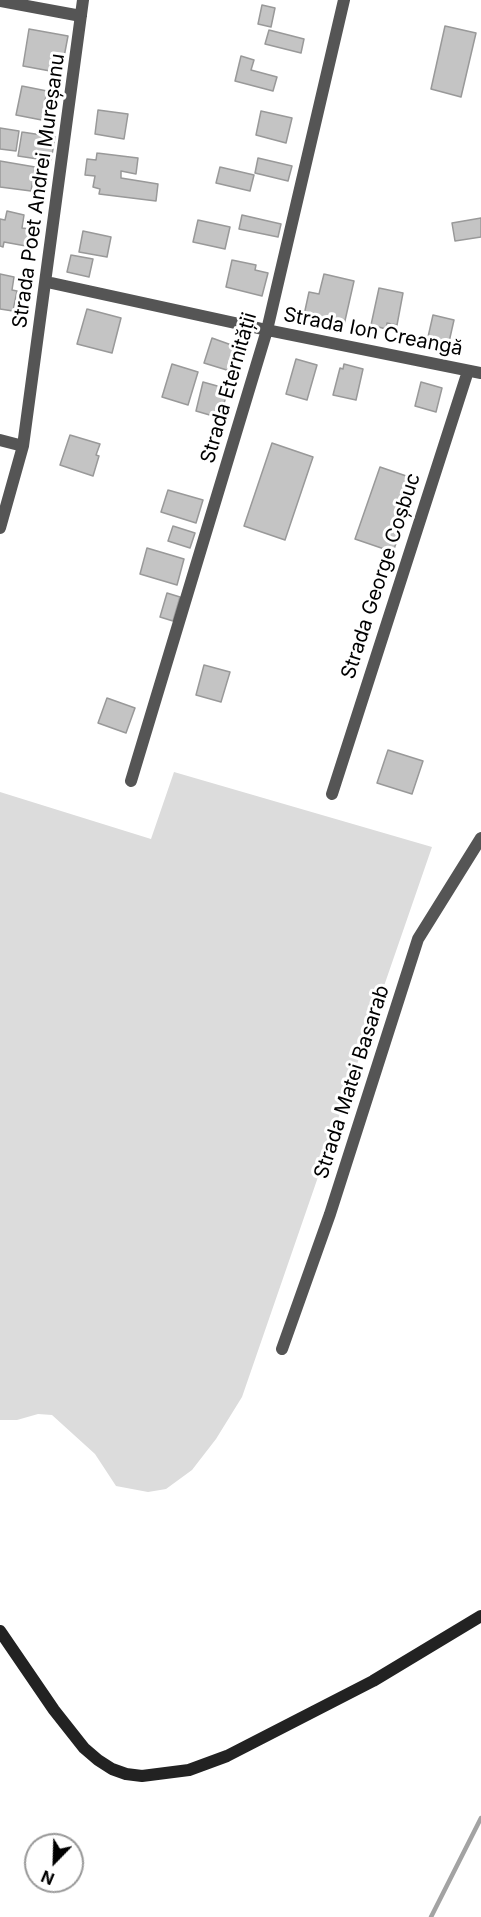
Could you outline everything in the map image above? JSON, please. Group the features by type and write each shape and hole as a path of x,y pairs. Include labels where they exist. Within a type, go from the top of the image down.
{"street":[{"name":"Strada Poet Andrei Mureșanu","path":"0,528 23,446 84,0"},
{"name":"Strada Eternității","path":"130,782 267,330 344,0"},
{"path":"0,1 81,16"},
{"name":"Strada Ion Creangă","path":"47,282 267,330 481,373"},
{"name":"Strada George Coșbuc","path":"332,794 468,371"},
{"path":"0,440 23,446"},
{"name":"Strada Matei Basarab","path":"282,1349 330,1214 418,939 481,838"},
{"path":"0,1631 54,1710 84,1748 112,1769 142,1776 189,1770 227,1756 373,1682 481,1616"}],"shaded area":[{"path":"174,772 432,847 242,1397 216,1439 192,1470 166,1489 148,1492 116,1486 95,1454 52,1415 38,1414 17,1420 0,1420 0,792 151,839"}],"building":[{"path":"262,5 275,8 271,27 258,24"},
{"path":"445,26 476,33 461,97 431,89"},
{"path":"29,29 68,36 61,73 23,66"},
{"path":"269,30 304,39 301,53 265,44"},
{"path":"241,56 254,60 251,70 277,77 273,91 235,81"},
{"path":"22,86 47,91 45,101 55,103 52,122 16,115"},
{"path":"98,110 128,114 124,139 95,134"},
{"path":"261,111 292,118 286,143 256,135"},
{"path":"0,128 19,131 16,151 0,149"},
{"path":"22,132 55,137 51,161 18,156"},
{"path":"97,153 138,158 136,174 121,171 121,178 158,184 156,201 99,194 100,189 93,187 95,176 85,175 87,159 96,160"},
{"path":"258,158 292,166 288,181 255,173"},
{"path":"0,161 35,167 31,191 0,187"},
{"path":"220,167 254,175 250,191 216,183"},
{"path":"7,211 24,215 22,228 39,230 37,248 4,242 3,247 0,246 0,219 5,220"},
{"path":"242,215 281,224 278,237 239,229"},
{"path":"481,218 481,237 455,241 452,223"},
{"path":"198,220 230,227 225,249 193,242"},
{"path":"83,231 111,237 107,257 79,252"},
{"path":"71,255 93,259 89,277 67,272"},
{"path":"232,260 256,265 255,270 268,273 262,296 226,287"},
{"path":"0,274 14,277 12,290 17,291 13,311 0,309"},
{"path":"324,274 354,281 344,325 304,315 309,292 319,294"},
{"path":"379,288 403,293 397,325 387,323 386,329 371,325"},
{"path":"87,309 121,318 112,353 77,344"},
{"path":"433,315 454,320 449,342 428,337"},
{"path":"212,338 237,347 230,371 204,363"},
{"path":"296,359 317,365 307,400 286,394"},
{"path":"172,364 198,372 188,405 162,397"},
{"path":"344,364 363,369 356,400 333,395 340,368 343,369"},
{"path":"203,382 228,389 220,418 196,411"},
{"path":"421,382 442,388 436,412 415,406"},
{"path":"70,435 100,444 93,476 60,465"},
{"path":"272,443 313,457 285,540 244,526"},
{"path":"380,467 418,480 393,552 355,539"},
{"path":"168,490 203,500 196,523 161,512"},
{"path":"173,526 195,533 190,548 168,541"},
{"path":"147,548 184,559 177,585 140,574"},
{"path":"167,593 180,597 173,621 160,617"},
{"path":"204,665 230,672 221,702 196,695"},
{"path":"107,698 135,708 126,733 98,723"},
{"path":"388,750 423,761 412,794 377,783"}],"waterway":[{"path":"431,1917 481,1818"}]}
